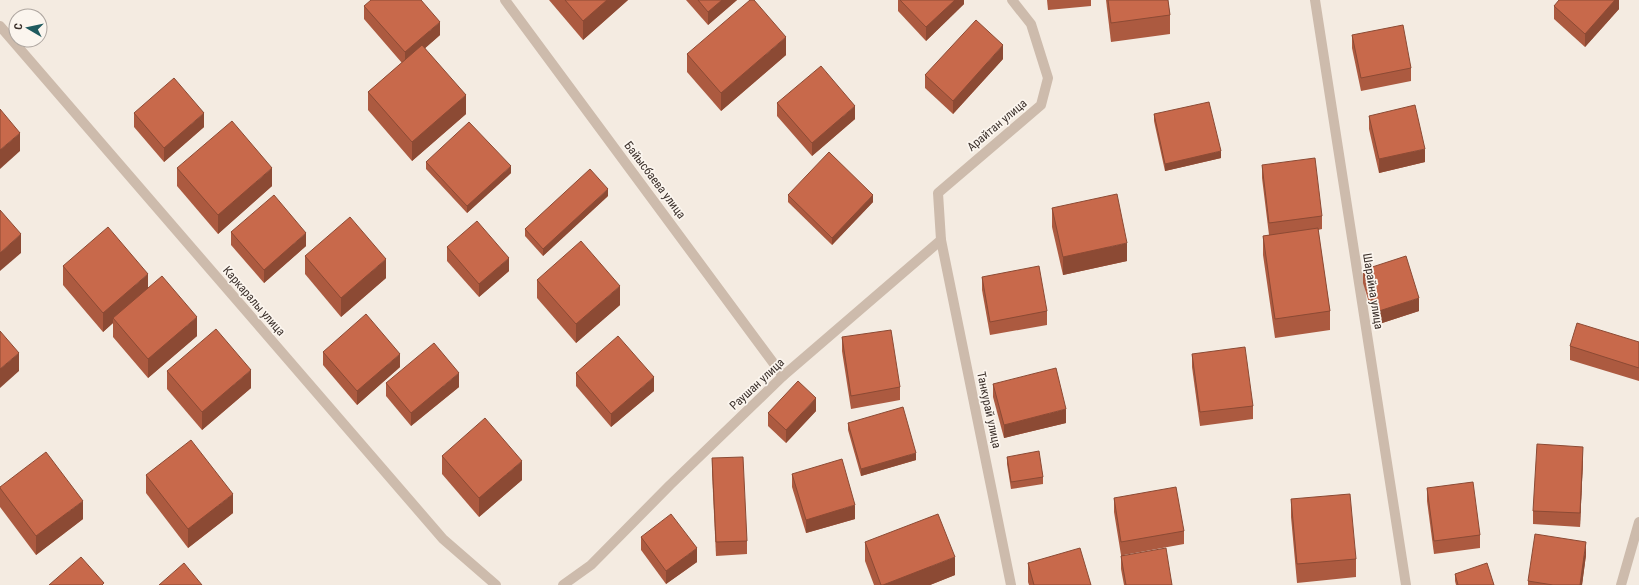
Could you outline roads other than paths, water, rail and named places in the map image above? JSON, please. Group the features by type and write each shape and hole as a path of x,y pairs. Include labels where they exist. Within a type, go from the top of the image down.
{"street":[{"name":"Байысбаева улица","path":"505,0 783,376"},
{"name":"Арайтан улица","path":"941,240 938,193 1042,105 1048,78 1031,24 1012,0"},
{"name":"Шарайна улица","path":"1315,0 1406,585"},
{"name":"Каркаралы улица","path":"0,26 443,539 496,585"},
{"name":"Раушан улица","path":"563,585 591,565 670,485 783,376 941,240"},
{"name":"Танкурай улица","path":"941,240 1011,585"},
{"path":"1621,585 1639,522"}]}
